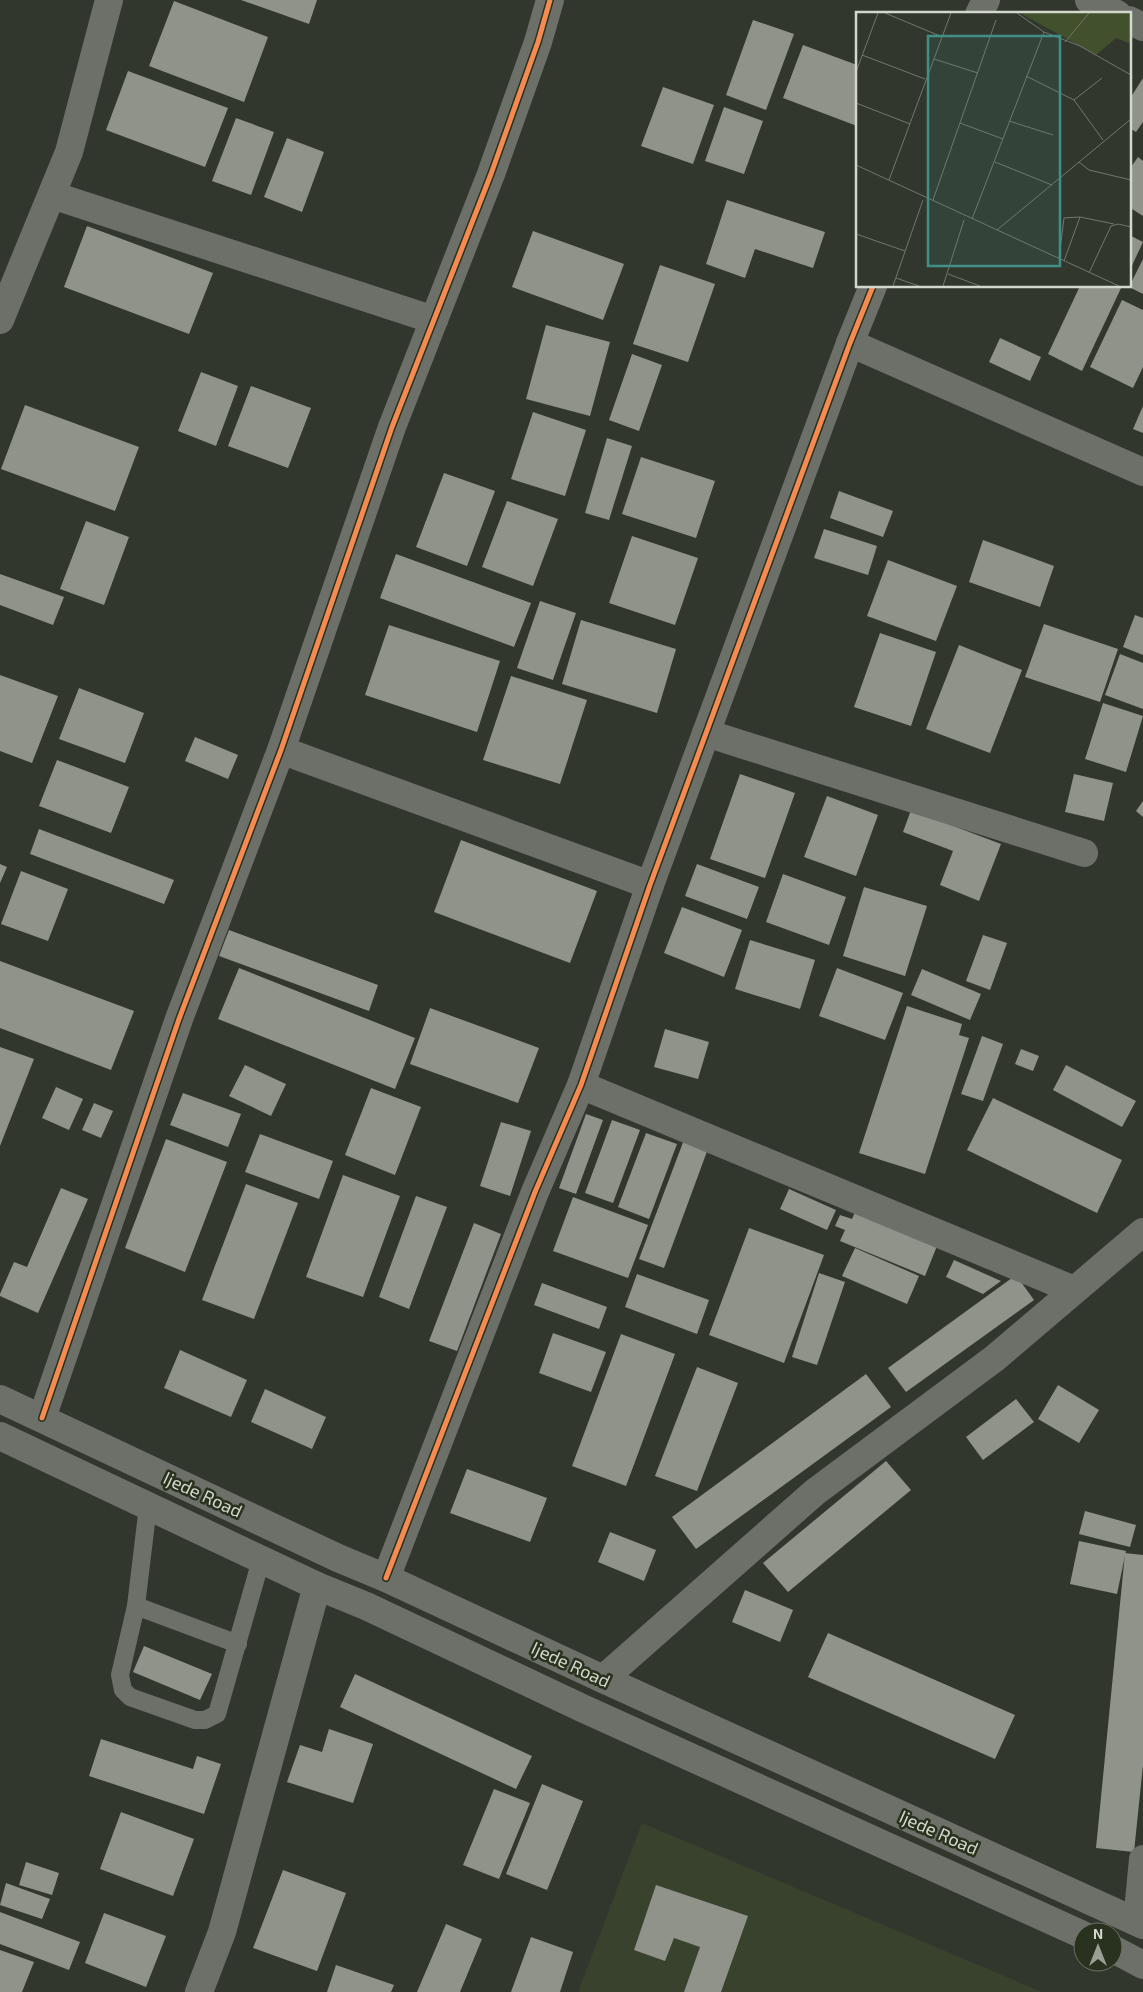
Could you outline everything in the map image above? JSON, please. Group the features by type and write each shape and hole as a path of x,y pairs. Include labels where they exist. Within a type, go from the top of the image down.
{"street":[{"path":"0,320 69,152 109,0"},
{"path":"42,1418 179,1019 281,750 392,427 491,174 538,42 550,0"},
{"path":"980,12 986,0"},
{"path":"1089,0 1113,12"},
{"path":"1130,20 1143,27"},
{"path":"52,195 434,320"},
{"path":"386,1578 535,1192 581,1085 650,886 850,343 872,288"},
{"path":"850,343 1143,472"},
{"path":"706,733 1084,853"},
{"path":"281,750 650,886"},
{"path":"581,1085 1074,1290"},
{"path":"603,1679 815,1492 995,1358 1143,1232"},
{"name":"Ijede Road","path":"0,1399 338,1558 386,1578 1140,1924"},
{"name":"Ijede Road","path":"0,1436 261,1560 366,1606 582,1708 1073,1930"},
{"path":"199,1992 222,1932 318,1586"},
{"path":"1140,1924 1143,1859"},
{"path":"1123,1955 1143,1966"}],"lane":[{"path":"148,1506 136,1606 120,1675 122,1690 130,1697 195,1720 205,1720 217,1714 261,1560"},
{"path":"136,1606 238,1644"}],"shaded area":[{"path":"642,1823 1042,1992 578,1992"}],"building":[{"path":"241,0 317,0 309,24"},
{"path":"174,1 268,37 244,102 149,66"},
{"path":"753,20 794,34 766,110 726,95"},
{"path":"803,45 856,65 856,126 783,98"},
{"path":"128,71 228,108 205,167 106,130"},
{"path":"1143,78 1143,122 1136,132 1130,129 1130,98"},
{"path":"663,87 714,105 693,164 641,146"},
{"path":"724,107 763,121 744,174 705,161"},
{"path":"236,118 274,132 251,195 212,181"},
{"path":"287,138 324,152 302,212 264,197"},
{"path":"1138,157 1143,161 1143,216 1130,208 1130,169"},
{"path":"727,200 825,232 813,268 755,249 745,278 706,264"},
{"path":"87,226 213,273 189,334 64,287"},
{"path":"533,231 624,264 603,320 512,287"},
{"path":"1130,236 1143,242 1130,270"},
{"path":"1143,259 1143,294 1130,288"},
{"path":"660,265 715,284 688,362 633,344"},
{"path":"1079,288 1121,288 1082,371 1048,354"},
{"path":"1122,300 1143,310 1143,367 1133,388 1090,367"},
{"path":"546,325 610,342 590,416 526,399"},
{"path":"1000,338 1041,357 1030,381 989,362"},
{"path":"632,354 662,365 639,431 609,420"},
{"path":"201,372 238,386 216,446 178,431"},
{"path":"251,386 311,408 288,468 228,446"},
{"path":"25,405 139,447 115,511 1,469"},
{"path":"1143,406 1143,433 1133,429"},
{"path":"533,412 586,430 565,496 511,479"},
{"path":"607,438 632,446 609,520 585,513"},
{"path":"641,457 715,481 696,538 622,514"},
{"path":"444,473 495,491 467,566 416,547"},
{"path":"839,491 893,511 883,537 830,518"},
{"path":"507,501 558,519 533,586 482,567"},
{"path":"86,521 129,537 104,605 60,589"},
{"path":"824,529 877,546 868,575 814,558"},
{"path":"632,536 698,558 675,625 609,603"},
{"path":"983,540 1054,566 1040,607 969,582"},
{"path":"396,554 531,603 514,647 380,598"},
{"path":"888,560 957,586 936,641 867,616"},
{"path":"0,574 64,597 53,625 0,605"},
{"path":"540,601 576,613 553,680 517,668"},
{"path":"1135,615 1143,618 1143,655 1123,647"},
{"path":"581,620 676,649 657,713 562,684"},
{"path":"1044,624 1118,649 1100,702 1025,677"},
{"path":"389,625 500,661 477,732 365,695"},
{"path":"880,633 936,652 911,726 854,707"},
{"path":"959,645 1022,670 990,753 926,729"},
{"path":"1120,654 1143,663 1143,709 1105,695"},
{"path":"0,675 58,696 32,763 0,751"},
{"path":"511,676 587,700 560,784 483,760"},
{"path":"79,688 144,713 125,763 59,739"},
{"path":"1103,703 1143,716 1126,772 1085,759"},
{"path":"195,737 238,755 228,779 185,761"},
{"path":"57,760 129,787 111,833 39,806"},
{"path":"740,774 795,793 765,878 710,859"},
{"path":"1074,774 1113,783 1104,821 1065,812"},
{"path":"827,796 878,815 856,876 804,857"},
{"path":"1143,801 1143,817 1136,811"},
{"path":"911,810 1001,844 979,901 940,885 953,851 903,832"},
{"path":"39,829 174,880 164,904 30,854"},
{"path":"461,840 597,891 570,963 434,912"},
{"path":"0,864 7,867 0,883"},
{"path":"697,864 759,887 747,919 685,896"},
{"path":"21,871 68,889 48,941 1,924"},
{"path":"783,874 846,897 829,945 766,922"},
{"path":"864,887 927,906 905,976 843,956"},
{"path":"682,907 742,930 724,977 664,953"},
{"path":"229,930 378,985 369,1011 219,956"},
{"path":"983,935 1007,943 990,990 966,981"},
{"path":"750,940 815,960 800,1009 735,989"},
{"path":"0,961 134,1011 111,1070 0,1028"},
{"path":"239,968 415,1038 395,1089 218,1019"},
{"path":"837,968 903,993 885,1040 819,1016"},
{"path":"922,969 981,994 970,1020 911,995"},
{"path":"907,1006 962,1024 959,1035 969,1038 925,1174 859,1153"},
{"path":"430,1008 539,1048 518,1103 410,1064"},
{"path":"665,1029 709,1042 698,1079 654,1067"},
{"path":"982,1036 1003,1044 983,1101 961,1094"},
{"path":"0,1047 34,1059 0,1146"},
{"path":"1021,1049 1039,1056 1033,1071 1015,1064"},
{"path":"245,1065 286,1084 271,1116 229,1096"},
{"path":"1066,1065 1136,1101 1122,1127 1053,1090"},
{"path":"56,1087 83,1099 69,1130 42,1118"},
{"path":"371,1088 421,1107 395,1175 345,1155"},
{"path":"183,1093 241,1114 228,1147 170,1125"},
{"path":"993,1098 1122,1160 1097,1213 967,1150"},
{"path":"94,1103 113,1111 101,1138 82,1130"},
{"path":"586,1114 603,1120 576,1194 559,1188"},
{"path":"612,1120 640,1130 613,1203 585,1193"},
{"path":"501,1122 531,1131 510,1196 480,1186"},
{"path":"646,1133 677,1144 649,1219 618,1207"},
{"path":"260,1134 333,1161 319,1199 245,1172"},
{"path":"685,1137 709,1146 664,1268 639,1259"},
{"path":"166,1139 227,1162 185,1272 125,1248"},
{"path":"343,1175 400,1196 363,1297 306,1277"},
{"path":"246,1184 298,1203 254,1319 202,1300"},
{"path":"61,1188 88,1199 38,1313 0,1296 0,1294 14,1262 27,1267"},
{"path":"789,1189 836,1210 827,1230 780,1209"},
{"path":"416,1196 447,1207 409,1309 379,1297"},
{"path":"573,1197 648,1225 628,1278 553,1251"},
{"path":"855,1212 937,1246 925,1276 840,1241 845,1230 835,1226 840,1215 852,1219"},
{"path":"474,1223 501,1234 457,1351 429,1341"},
{"path":"749,1228 824,1255 784,1363 709,1335"},
{"path":"855,1248 919,1276 907,1304 842,1276"},
{"path":"954,1260 1001,1281 983,1294 946,1277"},
{"path":"819,1273 845,1282 817,1365 792,1357"},
{"path":"637,1274 709,1300 697,1334 625,1307"},
{"path":"1016,1275 1034,1300 906,1392 888,1368"},
{"path":"542,1283 607,1307 599,1329 534,1305"},
{"path":"553,1333 606,1352 591,1392 539,1373"},
{"path":"621,1334 675,1354 626,1486 572,1466"},
{"path":"180,1350 247,1380 231,1417 164,1388"},
{"path":"697,1367 738,1383 697,1491 655,1476"},
{"path":"866,1374 891,1407 696,1549 672,1517"},
{"path":"1058,1385 1099,1410 1079,1443 1038,1419"},
{"path":"265,1389 326,1417 312,1449 251,1422"},
{"path":"1016,1399 1034,1422 983,1460 966,1437"},
{"path":"886,1461 911,1490 788,1592 763,1563"},
{"path":"467,1469 547,1498 530,1542 450,1513"},
{"path":"1085,1511 1136,1525 1130,1547 1079,1534"},
{"path":"610,1532 656,1550 644,1581 598,1562"},
{"path":"1079,1541 1126,1551 1117,1594 1070,1584"},
{"path":"1125,1553 1143,1555 1143,1765 1134,1852 1096,1848"},
{"path":"745,1590 793,1610 780,1642 732,1622"},
{"path":"828,1633 1015,1715 995,1759 808,1677"},
{"path":"144,1646 212,1674 200,1700 133,1672"},
{"path":"355,1674 532,1756 516,1789 340,1707"},
{"path":"329,1729 373,1744 353,1803 287,1782 300,1745 322,1752"},
{"path":"101,1739 193,1769 197,1756 221,1764 204,1814 89,1776"},
{"path":"542,1784 583,1801 547,1890 506,1874"},
{"path":"494,1789 530,1803 499,1879 463,1865"},
{"path":"121,1812 194,1839 173,1896 100,1869"},
{"path":"26,1862 59,1873 52,1895 19,1885"},
{"path":"283,1870 346,1893 317,1971 253,1948"},
{"path":"6,1883 50,1899 42,1919 0,1905"},
{"path":"656,1885 748,1916 721,1992 684,1992 700,1947 674,1938 665,1961 634,1950"},
{"path":"0,1912 80,1942 69,1970 0,1944"},
{"path":"104,1913 166,1936 146,1987 85,1963"},
{"path":"446,1924 482,1939 460,1992 417,1992"},
{"path":"531,1937 573,1952 560,1992 511,1992"},
{"path":"0,1950 34,1962 22,1992 0,1992"},
{"path":"336,1965 394,1985 391,1992 327,1992"}],"cycle path":[{"path":"42,1418 179,1019 281,750 392,427 491,174 538,42 550,0"},
{"path":"386,1578 535,1192 581,1085 650,885 850,343 872,288"}]}
